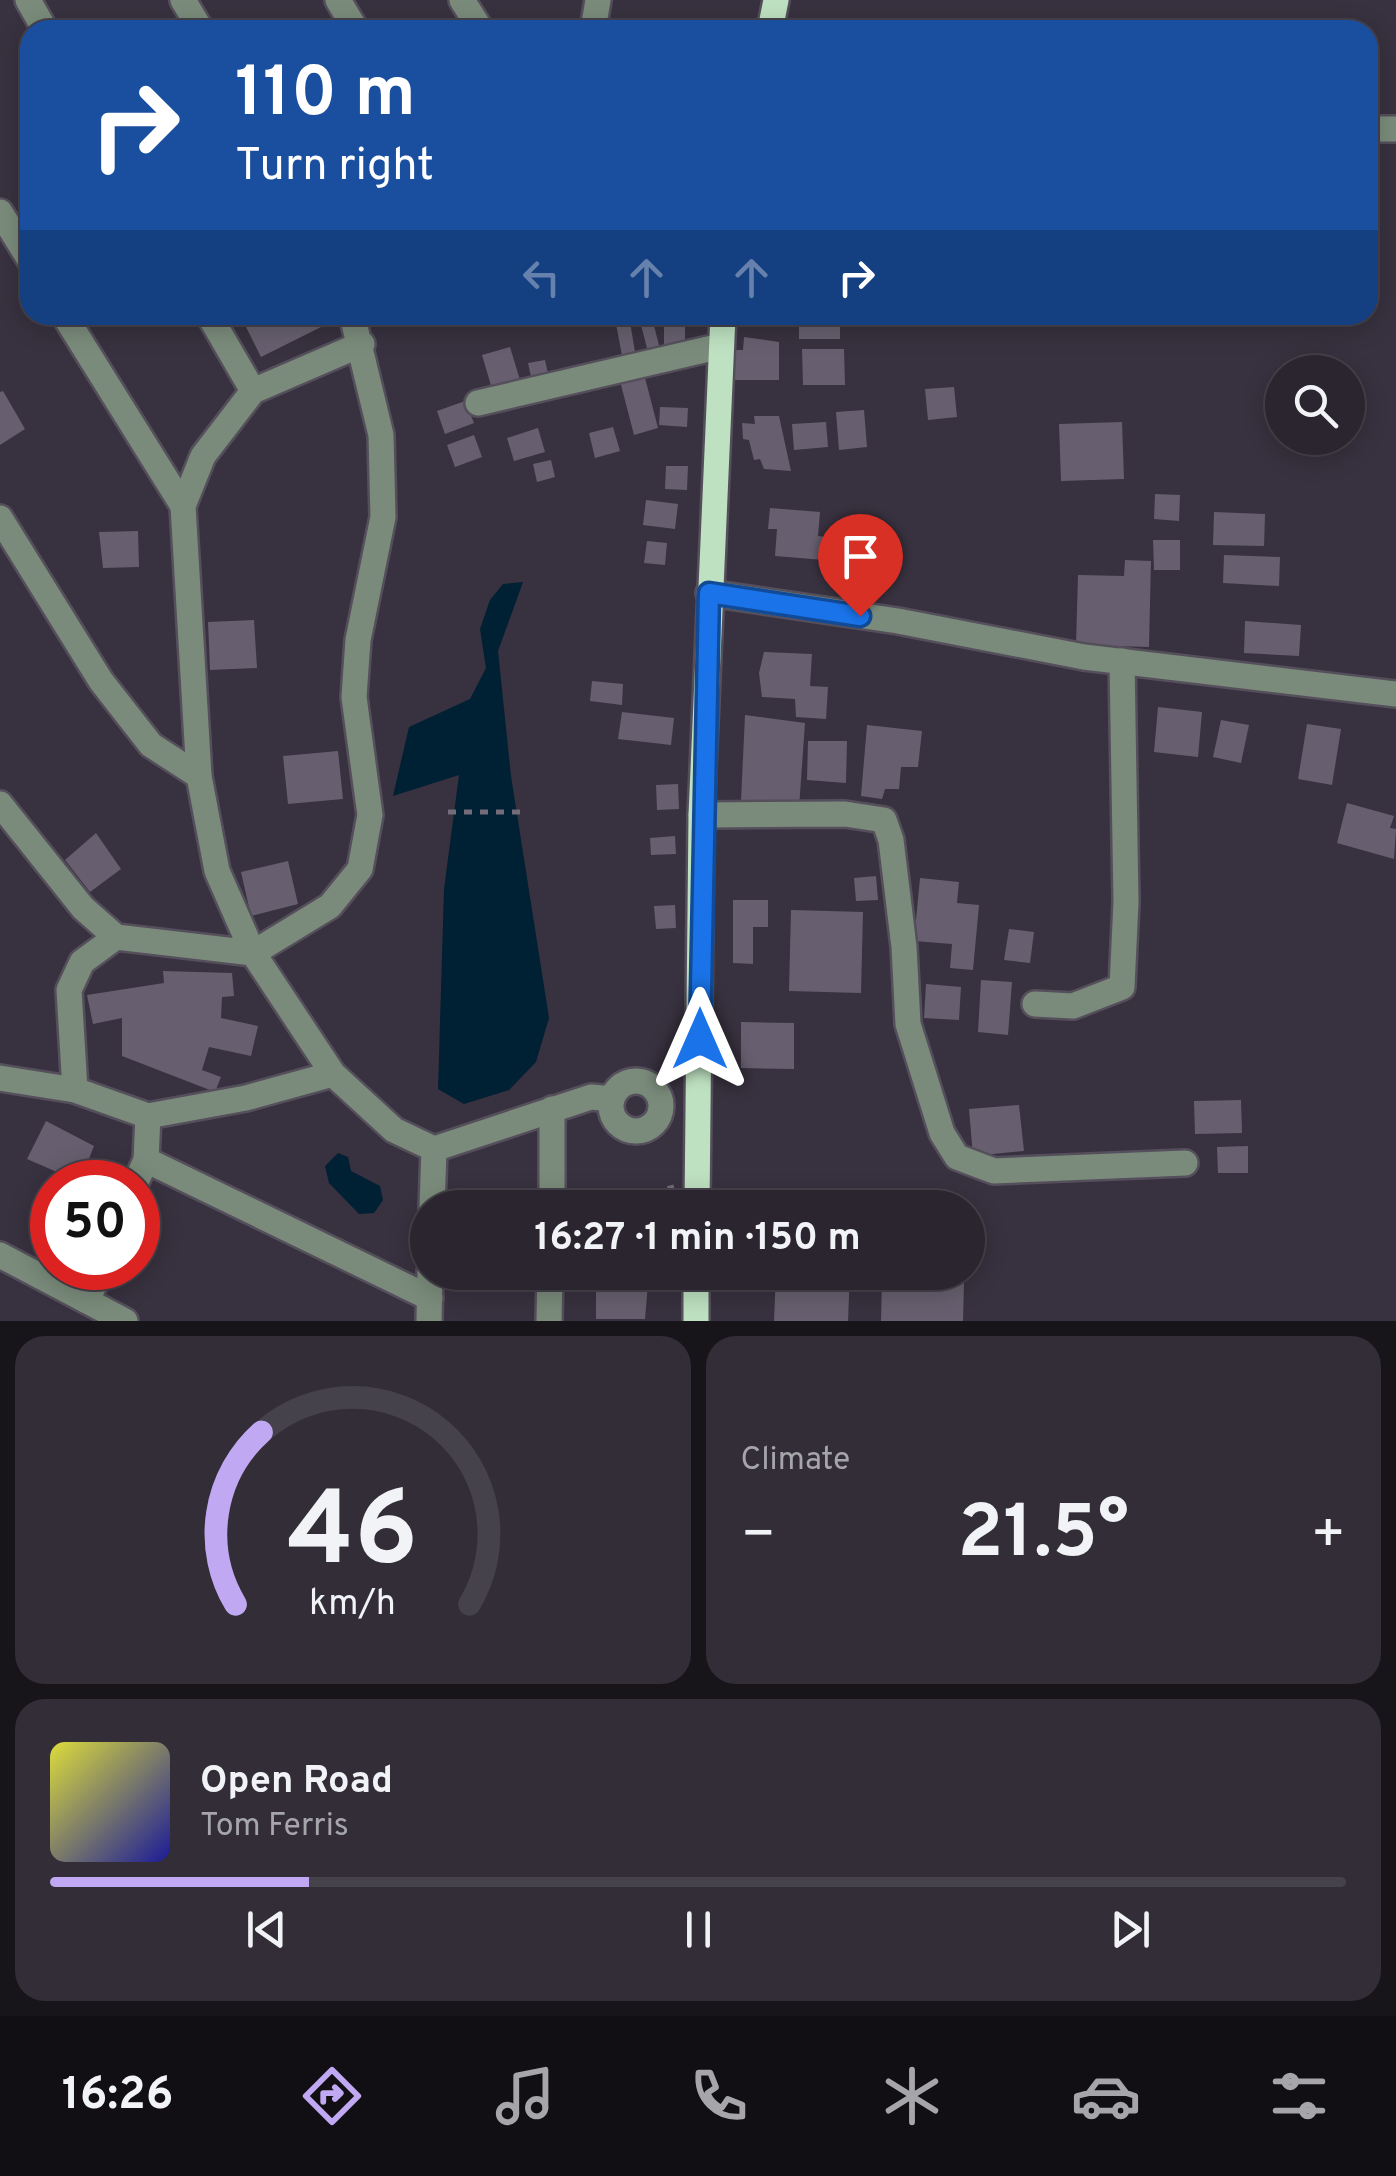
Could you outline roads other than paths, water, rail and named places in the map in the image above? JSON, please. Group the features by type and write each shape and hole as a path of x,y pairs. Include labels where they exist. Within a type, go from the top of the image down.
{"main road":[{"path":"697,1190 701,815 722,325"},
{"path":"696,1290 696,1321"}],"street":[{"path":"0,212 20,244"},
{"path":"70,325 183,506"},
{"path":"215,325 253,391"},
{"path":"0,804 82,908 116,937 254,953 330,906 360,868 370,815 354,697 358,640 383,517 381,435 355,325"},
{"path":"362,344 253,391 203,456 183,506 199,776 217,871 254,953 333,1074 394,1130 434,1149 591,1097 612,1099"},
{"path":"478,403 720,346"},
{"path":"0,518 100,681 151,746 199,776"},
{"path":"709,593 1122,662 1396,694"},
{"path":"1035,1004 1073,1006 1122,987 1126,902 1122,662"},
{"path":"701,815 845,814 884,820 904,946 908,1024 942,1133 956,1157 994,1171 1186,1163"},
{"path":"75,1090 69,990 82,962 116,937"},
{"path":"0,1078 75,1090 148,1116 246,1098 333,1074"},
{"path":"644,1082 657,1093 660,1109 652,1125 632,1130 615,1119 612,1099 625,1084 644,1082"},
{"path":"552,1109 552,1190"},
{"path":"660,1109 699,1114"},
{"path":"142,1160 148,1116"},
{"path":"433,1190 434,1149"},
{"path":"160,1179 430,1297"},
{"path":"0,1255 125,1321"},
{"path":"87,1301 92,1290"},
{"path":"549,1321 550,1290"}],"water":[{"path":"523,582 498,651 511,776 549,1018 536,1062 509,1090 464,1104 438,1089 444,889 459,775 393,796 409,727 470,699 486,668 480,629 490,600 503,584"},
{"path":"338,1153 348,1157 351,1171 380,1186 383,1200 374,1213 359,1214 329,1183 325,1166"}]}
